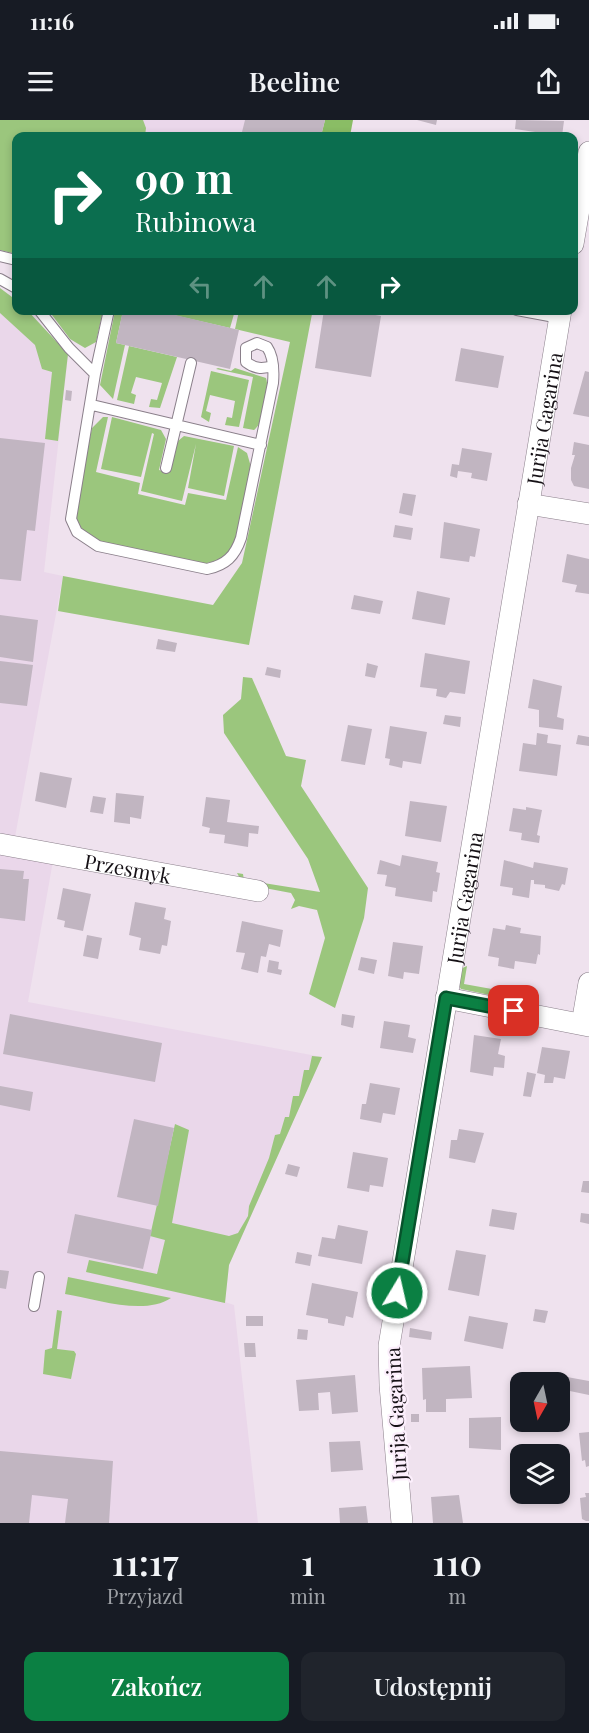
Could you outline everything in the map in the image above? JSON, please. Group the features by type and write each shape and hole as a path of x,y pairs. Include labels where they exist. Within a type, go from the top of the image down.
{"street":[{"path":"578,215 589,152"},
{"name":"Jurija Gagarina","path":"402,1523 390,1385 389,1346 561,315"},
{"path":"528,504 589,514"},
{"name":"Przesmyk","path":"0,843 258,891"},
{"path":"446,998 586,1025 589,983"}],"lane":[{"path":"43,315 69,348 95,374"},
{"path":"108,315 95,374 92,405 71,519 77,532 98,546 194,567 207,569 223,566 237,550 241,538 273,383 273,366"},
{"path":"166,468 191,363"},
{"path":"92,405 261,445"},
{"path":"34,1306 39,1276"}],"shaded area":[{"path":"119,120 353,120 351,132 118,132"},
{"path":"0,295 12,306 12,315 22,315 68,356 44,572 63,576 15,837 0,834"},
{"path":"0,852 53,861 28,1002 322,1057 229,1265 225,1302 234,1305 258,1523 0,1523"}],"green space":[{"path":"0,120 143,120 146,132 12,132 12,253 0,250"},
{"path":"325,120 353,120 351,132 322,132"},
{"path":"0,288 12,297 12,315 32,315 68,354 58,441 45,439 52,372 42,369 35,345 0,313"},
{"path":"52,315 102,315 96,342 85,348 70,339"},
{"path":"114,315 122,315 116,343 125,345 113,399 100,385"},
{"path":"173,315 234,315 230,328"},
{"path":"238,315 312,315 249,645 58,611 63,576 213,605 242,563 290,342 235,329"},
{"path":"129,346 177,357 160,408 149,407 151,399 157,400 162,383 136,377 131,393 136,395 134,404 117,400"},
{"path":"235,368 266,378 266,406 254,430 243,428 253,377 216,369 231,371"},
{"path":"211,371 249,380 239,427 225,425 227,417 232,418 235,401 210,395 206,411 211,413 209,422 201,417"},
{"path":"103,417 108,417 96,472 140,483 138,494 185,505 188,493 226,500 238,447 247,453 251,467 236,539 224,559 203,564 98,541 83,531 76,519 76,505 92,428"},
{"path":"112,417 161,430 166,439 159,470 169,473 178,441 184,436 234,446 224,496 188,488 196,444 182,501 141,491 154,434 152,433 141,477 101,469"},
{"path":"243,677 252,678 286,756 306,760 301,786 368,888 364,918 335,1008 309,994 325,938 317,910 299,906 291,909 295,900 291,893 243,884 237,873 243,874 244,880 320,892 308,859 224,733 223,715 241,699"},
{"path":"467,966 464,984 503,991 499,997 461,989 459,986 460,969"},
{"path":"312,1056 322,1057 229,1265 225,1303 86,1272 89,1260 157,1274 165,1240 150,1236 175,1124 189,1130 172,1223 229,1236 238,1233 248,1216 249,1206 269,1158 275,1135 280,1134 285,1117 289,1117 293,1096 299,1096 304,1070 309,1070"},
{"path":"68,1277 171,1298 147,1306 134,1306 65,1294"},
{"path":"57,1310 62,1311 57,1349 74,1351 76,1354 71,1379 43,1374 45,1350 52,1348"}],"building":[{"path":"245,120 325,120 322,132 242,132"},
{"path":"417,120 437,120 436,125"},
{"path":"516,120 564,121 563,132 515,129"},
{"path":"122,315 175,315 239,330 230,369 116,343"},
{"path":"323,315 381,316 371,377 315,368"},
{"path":"461,348 504,356 498,388 455,381"},
{"path":"585,371 589,372 589,417 573,414"},
{"path":"66,390 72,391 71,401 65,400"},
{"path":"0,438 45,443 35,531 27,530 21,581 0,579"},
{"path":"574,442 589,445 589,489 574,486 571,480 571,468 575,455 572,455"},
{"path":"462,448 492,453 487,481 471,478 472,473 458,471 457,478 450,476 452,464 459,465"},
{"path":"403,493 416,495 412,516 399,513"},
{"path":"444,522 480,529 475,557 470,556 469,562 440,558"},
{"path":"395,525 413,528 411,540 393,537"},
{"path":"567,554 589,559 589,594 575,592 577,585 562,582"},
{"path":"417,591 450,598 445,625 412,619"},
{"path":"354,595 383,601 380,614 351,609"},
{"path":"0,615 38,620 33,662 0,657"},
{"path":"158,639 177,643 175,652 156,649"},
{"path":"425,653 470,661 465,694 450,692 446,698 436,696 437,689 420,687"},
{"path":"0,661 33,665 27,706 0,703"},
{"path":"367,663 378,666 375,678 365,676"},
{"path":"267,667 281,670 280,678 265,675"},
{"path":"533,679 562,686 557,717 564,719 563,730 539,727 539,710 528,708"},
{"path":"445,715 461,717 460,727 443,724"},
{"path":"348,725 372,729 365,765 341,761"},
{"path":"390,726 427,732 421,764 403,761 402,768 389,765 390,759 385,758"},
{"path":"537,733 548,735 547,743 561,745 557,776 519,771 523,743 536,745"},
{"path":"578,735 589,737 589,746 576,744"},
{"path":"40,772 72,778 66,808 35,801"},
{"path":"116,793 144,796 141,819 130,817 130,824 114,822"},
{"path":"93,796 106,798 103,814 90,812"},
{"path":"206,797 230,800 227,822 259,826 258,834 249,833 248,847 224,843 225,835 209,833 210,828 202,826"},
{"path":"410,801 447,806 441,842 405,836"},
{"path":"526,807 542,810 537,835 540,836 539,843 521,840 522,833 509,831 513,808 526,810"},
{"path":"402,855 438,862 436,872 440,873 437,892 433,891 432,902 395,896 396,888 385,886 387,875 377,874 380,860 400,866"},
{"path":"504,860 533,868 534,862 568,868 565,885 562,884 559,891 545,888 545,885 534,884 534,880 531,880 529,898 512,895 513,888 500,886"},
{"path":"0,869 24,871 23,879 29,879 25,921 0,918"},
{"path":"63,888 91,894 83,931 64,927 65,921 57,919"},
{"path":"135,902 166,908 164,919 171,921 167,946 162,945 160,954 139,950 141,938 129,935"},
{"path":"242,921 283,930 280,947 269,944 266,957 261,956 258,973 241,969 245,953 236,952"},
{"path":"506,925 521,928 520,933 541,936 540,955 538,954 536,964 515,961 514,969 498,966 499,958 488,956 493,928 505,930"},
{"path":"87,935 102,938 98,959 83,956"},
{"path":"393,942 423,946 419,974 404,972 403,979 388,976"},
{"path":"361,957 377,960 374,974 358,970"},
{"path":"269,960 279,962 278,969 282,970 281,975 267,972"},
{"path":"10,1014 162,1043 155,1082 3,1054"},
{"path":"342,1014 355,1016 353,1028 341,1025"},
{"path":"384,1021 410,1025 408,1037 416,1039 413,1053 380,1048"},
{"path":"474,1035 501,1039 498,1054 505,1056 504,1068 494,1067 493,1076 470,1072"},
{"path":"542,1047 570,1051 565,1079 554,1077 553,1083 544,1083 545,1075 537,1073"},
{"path":"527,1072 536,1074 531,1097 523,1096"},
{"path":"370,1083 400,1088 395,1115 383,1113 381,1123 360,1119 362,1104 366,1104"},
{"path":"0,1086 33,1092 30,1111 0,1105"},
{"path":"134,1119 174,1128 158,1206 117,1197"},
{"path":"459,1129 484,1133 475,1163 449,1158 451,1140 457,1140"},
{"path":"353,1152 388,1158 383,1187 370,1185 369,1192 347,1188"},
{"path":"288,1164 300,1167 297,1177 285,1174"},
{"path":"583,1181 589,1181 589,1193 581,1192"},
{"path":"492,1209 517,1213 514,1230 489,1226"},
{"path":"581,1213 589,1214 589,1224 580,1222"},
{"path":"75,1214 152,1230 143,1269 67,1253"},
{"path":"338,1225 368,1231 362,1264 318,1256 322,1237 335,1239"},
{"path":"456,1250 486,1255 479,1296 448,1290"},
{"path":"297,1252 312,1255 310,1266 295,1263"},
{"path":"0,1270 9,1271 6,1289 0,1288"},
{"path":"312,1283 358,1292 353,1318 346,1316 344,1326 328,1323 328,1319 306,1315"},
{"path":"535,1309 548,1311 545,1323 533,1321"},
{"path":"246,1316 263,1316 263,1326 246,1326"},
{"path":"469,1316 508,1323 503,1349 464,1341"},
{"path":"410,1328 432,1332 431,1340 409,1337"},
{"path":"298,1329 308,1330 307,1340 297,1339"},
{"path":"244,1343 255,1343 256,1357 245,1357"},
{"path":"470,1366 472,1398 446,1399 446,1412 426,1412 426,1399 423,1400 422,1368"},
{"path":"355,1375 358,1412 332,1414 330,1392 318,1393 319,1410 299,1411 296,1380"},
{"path":"570,1378 589,1381 589,1395 570,1391"},
{"path":"411,1414 419,1414 419,1422 411,1422"},
{"path":"501,1417 501,1450 469,1448 469,1418"},
{"path":"589,1432 589,1466 586,1467 585,1460 582,1461 579,1433"},
{"path":"360,1441 363,1470 331,1472 329,1442"},
{"path":"0,1451 113,1461 109,1523 65,1523 68,1499 32,1495 29,1523 0,1523"},
{"path":"585,1493 589,1493 589,1521 582,1519 580,1498 586,1497"},
{"path":"459,1495 463,1523 433,1523 431,1497"},
{"path":"366,1506 368,1523 340,1523 339,1508"}],"route":[{"path":"397,1293 446,998 514,1011"}]}
